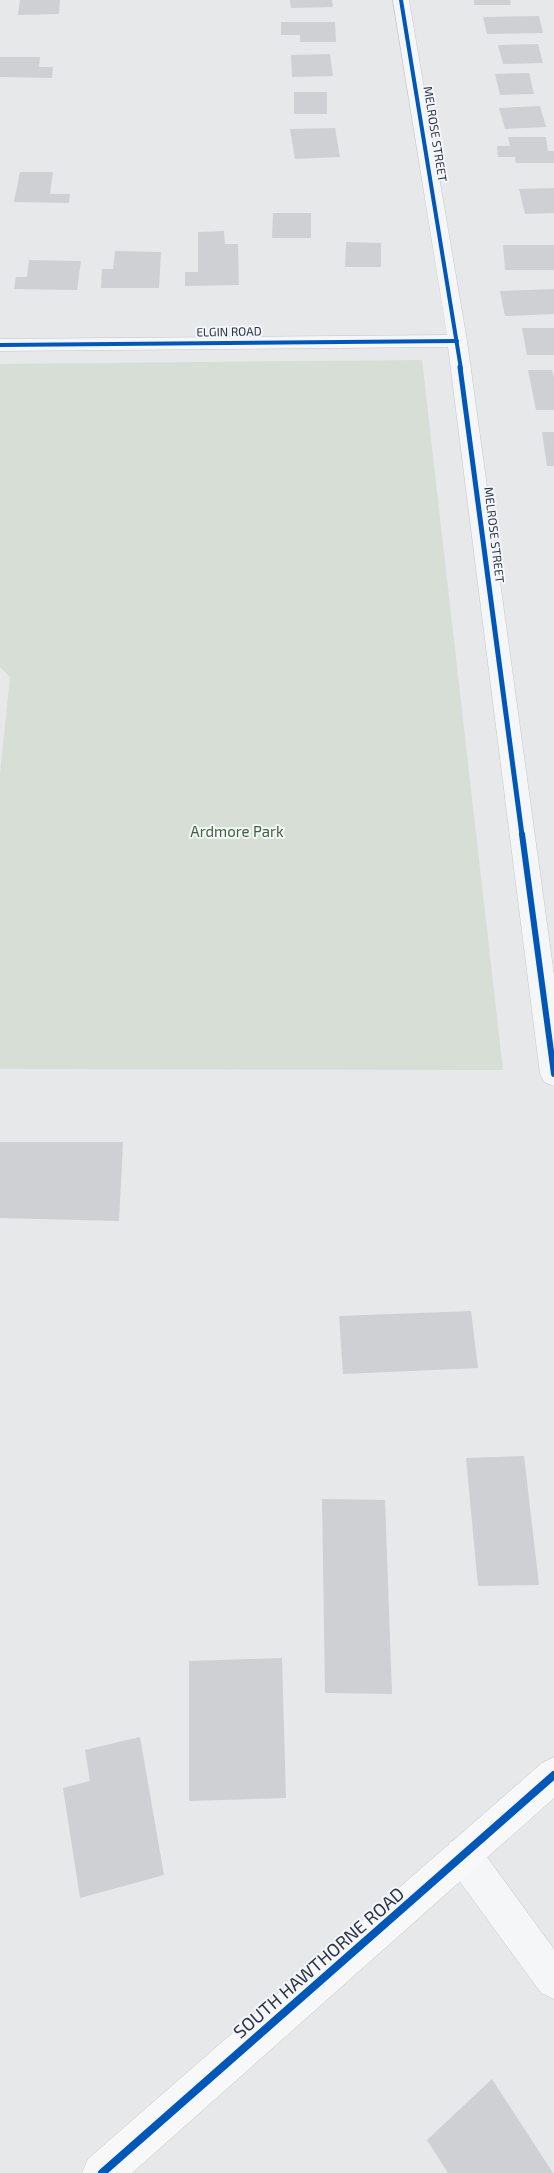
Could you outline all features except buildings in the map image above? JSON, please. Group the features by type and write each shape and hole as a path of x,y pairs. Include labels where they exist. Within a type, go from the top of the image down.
{"main road":[{"name":"SOUTH HAWTHORNE ROAD","path":"102,2173 554,1775"}],"street":[{"name":"MELROSE STREET","path":"401,0 457,341 554,1074"},
{"name":"ELGIN ROAD","path":"0,345 457,341"},
{"path":"464,1855 554,1980"}],"green space":[{"name":"Ardmore Park","path":"422,360 503,1070 0,1069 0,774 10,677 0,667 0,364"}],"cycle path":[{"path":"401,0 457,341 554,1074"},
{"path":"0,345 457,341"},
{"path":"102,2173 554,1775"}]}
